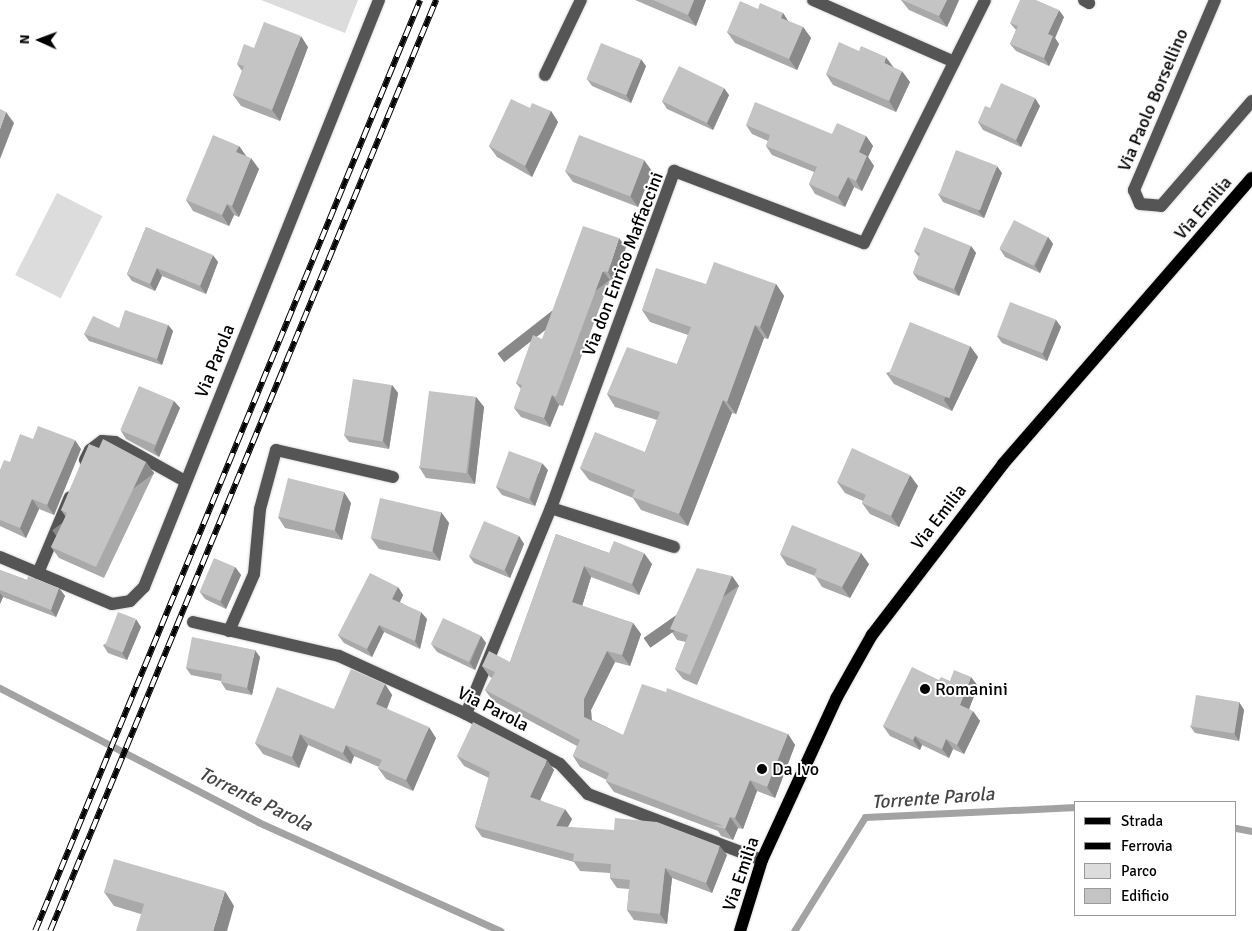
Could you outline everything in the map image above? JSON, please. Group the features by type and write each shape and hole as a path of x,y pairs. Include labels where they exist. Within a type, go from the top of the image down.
{"main road":[{"name":"Via Emilia","path":"740,931 762,860 837,697 872,635 1003,464 1252,178"}],"street":[{"name":"Via Parola","path":"0,557 112,604 130,602 144,587 379,0"},
{"path":"546,74 581,0"},
{"path":"813,0 954,62"},
{"name":"Via don Enrico Maffaccini","path":"466,714 551,508 674,171 864,242 985,0"},
{"name":"Via Paolo Borsellino","path":"1215,0 1137,181 1134,190 1140,204 1161,206 1252,101"},
{"path":"38,573 90,450 102,441 115,442 186,481"},
{"path":"229,631 254,574 260,509 276,450 393,477"},
{"path":"551,508 674,547"},
{"name":"Via Parola","path":"193,622 339,656 466,714 560,764 588,794 762,860"}],"green space":[{"path":"261,0 358,0 345,33"},
{"path":"57,193 102,216 61,298 15,275"}],"building":[{"path":"653,0 694,0 688,15"},
{"path":"902,0 947,0 939,16"},
{"path":"1020,0 1036,0 1059,10 1048,34 1053,36 1044,58 1010,44 1018,26 1010,23"},
{"path":"740,1 758,9 760,3 783,13 781,18 803,27 789,59 727,32"},
{"path":"264,22 301,36 272,110 233,95 244,66 237,64 244,44 254,48"},
{"path":"839,42 859,51 861,46 886,57 884,63 902,71 889,101 826,74"},
{"path":"601,43 641,59 626,95 586,79"},
{"path":"679,66 724,88 707,123 662,101"},
{"path":"1001,83 1035,98 1016,140 978,122 985,106 990,108"},
{"path":"511,99 530,108 532,103 551,111 525,166 489,146"},
{"path":"755,102 832,134 837,123 866,136 859,152 867,156 856,181 848,177 838,197 809,184 817,167 766,146 770,135 746,125"},
{"path":"0,109 6,112 0,129"},
{"path":"213,135 239,146 236,152 251,158 232,206 227,204 222,215 186,200"},
{"path":"579,135 644,160 630,196 565,171"},
{"path":"956,150 997,166 980,211 939,195"},
{"path":"1014,220 1048,237 1033,266 999,249"},
{"path":"583,226 619,238 608,272 603,271 556,397 552,395 544,418 514,408 522,385 516,383 533,335 542,339"},
{"path":"146,227 213,255 200,286 157,268 150,284 127,274"},
{"path":"924,227 971,246 954,289 913,273 920,253 914,251"},
{"path":"714,262 776,284 760,327 755,325 727,402 723,400 679,514 632,497 635,490 580,468 595,432 645,452 660,412 607,394 627,347 677,364 691,327 642,310 656,268 706,284"},
{"path":"1010,302 1056,320 1043,353 997,336"},
{"path":"125,310 168,325 157,359 84,334 93,316 119,328"},
{"path":"910,322 970,346 949,398 889,374"},
{"path":"353,379 392,385 383,441 344,435"},
{"path":"139,386 174,401 155,445 120,430"},
{"path":"429,391 476,397 466,473 420,467"},
{"path":"38,426 75,440 47,505 32,499 20,528 0,520 0,470 4,460 10,462 20,434 33,439"},
{"path":"103,439 146,462 96,567 51,547 67,513 61,510 89,444 99,448"},
{"path":"852,448 910,475 891,516 862,503 866,495 837,482"},
{"path":"509,451 542,463 529,499 496,487"},
{"path":"288,478 344,492 335,531 278,517"},
{"path":"380,498 441,512 432,552 371,538"},
{"path":"484,521 519,536 504,571 469,556"},
{"path":"792,525 861,553 842,587 814,576 817,569 780,554"},
{"path":"556,534 609,553 614,541 644,553 632,584 584,566 572,602 633,623 622,655 607,651 584,699 584,717 623,735 642,684 666,692 667,688 788,734 767,787 750,780 735,818 730,817 725,829 713,825 724,826 606,781 609,773 573,756 580,740 485,690 495,672 482,666 489,651 510,662"},
{"path":"214,558 235,567 221,601 200,592"},
{"path":"697,568 732,576 690,675 675,669 688,635 670,629"},
{"path":"0,570 27,580 28,576 59,588 51,610 0,590"},
{"path":"370,573 398,587 392,599 421,612 415,641 379,625 367,649 338,635"},
{"path":"118,612 136,619 123,652 105,646"},
{"path":"443,618 481,636 469,662 431,644"},
{"path":"192,637 255,650 247,688 221,682 222,674 186,668"},
{"path":"912,667 939,680 941,677 950,681 954,670 971,677 960,705 973,711 957,745 946,739 942,749 915,736 913,740 883,726"},
{"path":"351,669 385,684 376,704 429,727 406,780 378,768 382,760 346,745 343,753 300,734 292,757 255,743 277,687 334,709"},
{"path":"1196,695 1239,702 1234,733 1191,727"},
{"path":"473,722 547,760 530,797 565,809 556,826 614,830 615,818 657,822 720,846 706,883 665,868 660,914 627,910 630,880 610,878 611,864 573,861 574,854 475,827 490,772 457,756"},
{"path":"114,859 225,891 213,931 136,931 144,904 104,892"}],"waterway":[{"name":"Torrente Parola","path":"0,688 258,822 501,931"},
{"name":"Torrente Parola","path":"794,931 865,817 1074,807"},
{"name":"Torrente Parola","path":"1237,828 1252,831"}],"railway":[{"path":"35,931 420,0"},
{"path":"50,931 436,0"}],"place":[{"name":"Romanini","path":"925,689"},
{"name":"Da Ivo","path":"762,769"}]}
